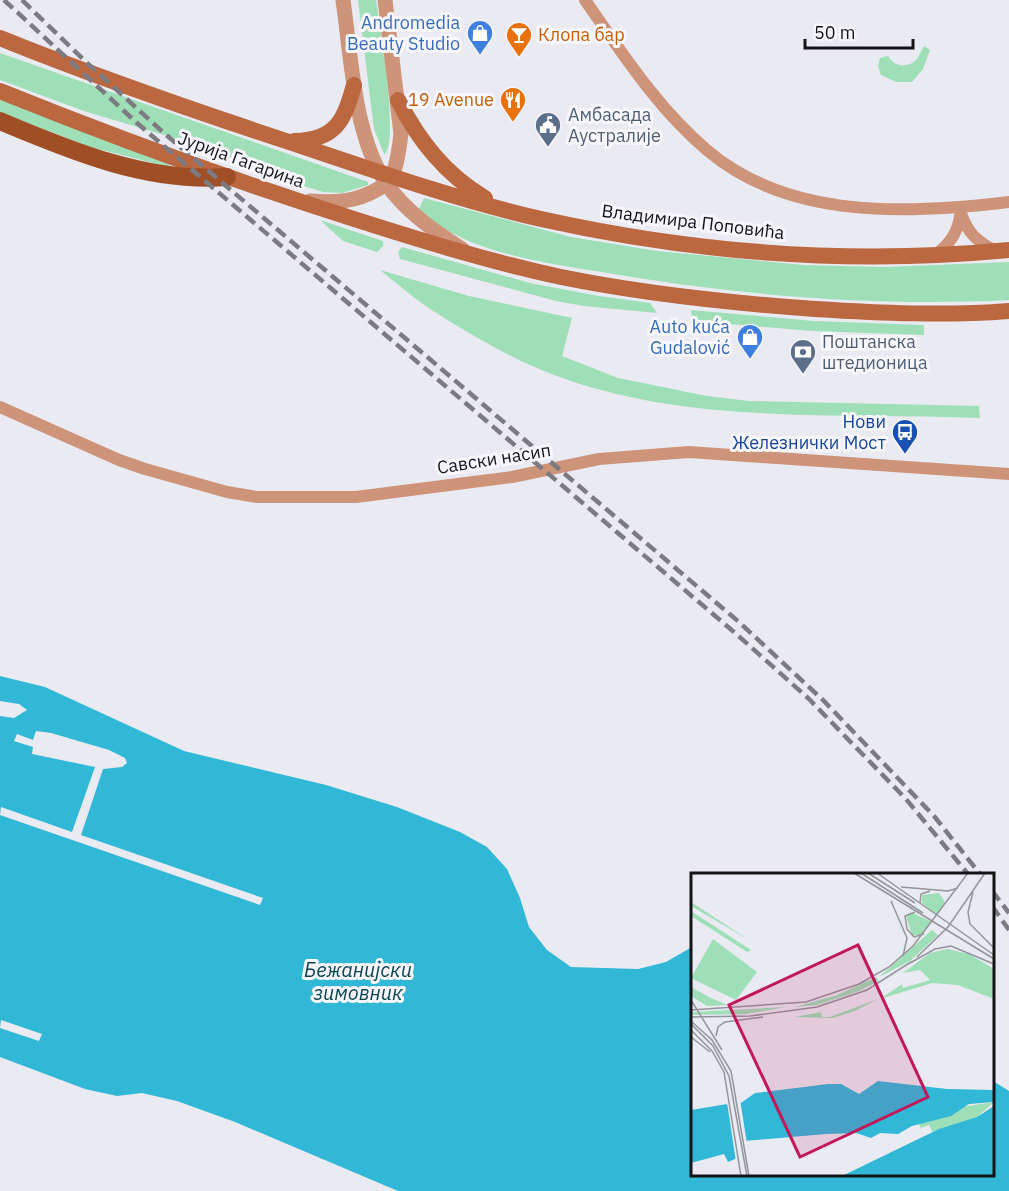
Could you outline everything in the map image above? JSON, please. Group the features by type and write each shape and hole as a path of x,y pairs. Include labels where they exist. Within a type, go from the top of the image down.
{"main road":[{"name":"Јурија Гагарина","path":"0,38 167,102 287,141 386,177"},
{"path":"287,141 323,136 337,127 354,85"},
{"name":"Јурија Гагарина","path":"0,91 292,200 473,255"},
{"path":"398,100 424,143 447,170 475,192 504,210"},
{"path":"0,121 94,158 148,171 189,177 227,177"},
{"name":"Владимира Поповића","path":"386,177 504,210 624,235 729,249 847,256 935,255 1003,251"},
{"path":"473,255 563,277 683,297 849,311 935,313 1009,311"}],"street":[{"path":"343,0 354,85 367,139 386,177 430,228 473,255"},
{"path":"292,200 336,202 364,196 386,177 399,151 401,134 398,100 385,0"},
{"path":"585,0 642,80 677,121 709,152 740,174 786,194 816,202 879,208 961,210 1009,202"},
{"path":"961,210 965,225 971,234 983,245 1003,251"},
{"path":"935,255 950,242 957,230 961,210"},
{"name":"Савски насип","path":"0,408 145,469 228,492 257,496 356,497 512,477 599,459 689,452 1009,474"}],"green space":[{"path":"358,0 376,0 389,103 389,142 384,154 374,129"},
{"path":"924,46 930,50 923,69 912,82 896,82 881,75 878,66 880,58 888,56 894,63 910,64 917,59"},
{"path":"0,53 368,182 368,185 342,193 323,192 184,141 84,111 0,80"},
{"path":"0,96 169,162 169,167 90,147 0,112"},
{"path":"424,198 571,237 657,251 804,265 884,267 1009,262 1009,300 907,302 804,297 702,287 565,266 490,249 451,233 419,209"},
{"path":"320,220 383,241 383,246 377,252 343,241"},
{"path":"402,247 530,283 650,303 657,313 556,301 400,259 398,252"},
{"path":"380,270 469,296 572,318 562,356 618,378 707,396 749,401 979,406 980,418 772,414 669,404 618,394 551,374 502,351 431,309"},
{"path":"691,310 814,321 924,325 924,335 812,331 692,321"}],"water":[{"name":"Бежанијски зимовник","path":"0,676 45,687 184,751 326,785 397,807 460,832 487,847 507,869 520,898 529,927 547,950 571,967 638,969 666,962 691,948 691,1176 994,1176 994,1082 1009,1091 1009,1191 398,1191 235,1122 177,1101 142,1093 117,1096 85,1089 0,1057"}],"pier":[{"path":"0,701 19,704 27,710 14,718 0,716"},
{"path":"36,731 51,733 109,750 125,758 127,763 122,767 103,769 81,835 263,898 260,905 0,815 1,807 72,832 95,767 32,754 33,747 14,741 17,734 33,740"},
{"path":"1,1020 42,1034 39,1041 0,1028"}],"railway":[{"path":"4,0 137,123 734,632 808,698 906,799 967,873"},
{"path":"22,0 165,134 739,622 823,700 934,816 979,873"},
{"path":"994,894 1009,913"},
{"path":"994,909 1009,930"}],"place":[{"name":"Andromedia Beauty Studio","path":"480,56"},
{"name":"Клопа бар","path":"519,58"},
{"name":"19 Avenue","path":"513,123"},
{"name":"Амбасада Аустралије","path":"548,148"},
{"name":"Auto kuća Gudalović","path":"750,360"},
{"name":"Поштанска штедионица","path":"803,375"},
{"name":"Нови Железнички Мост","path":"905,455"}]}
